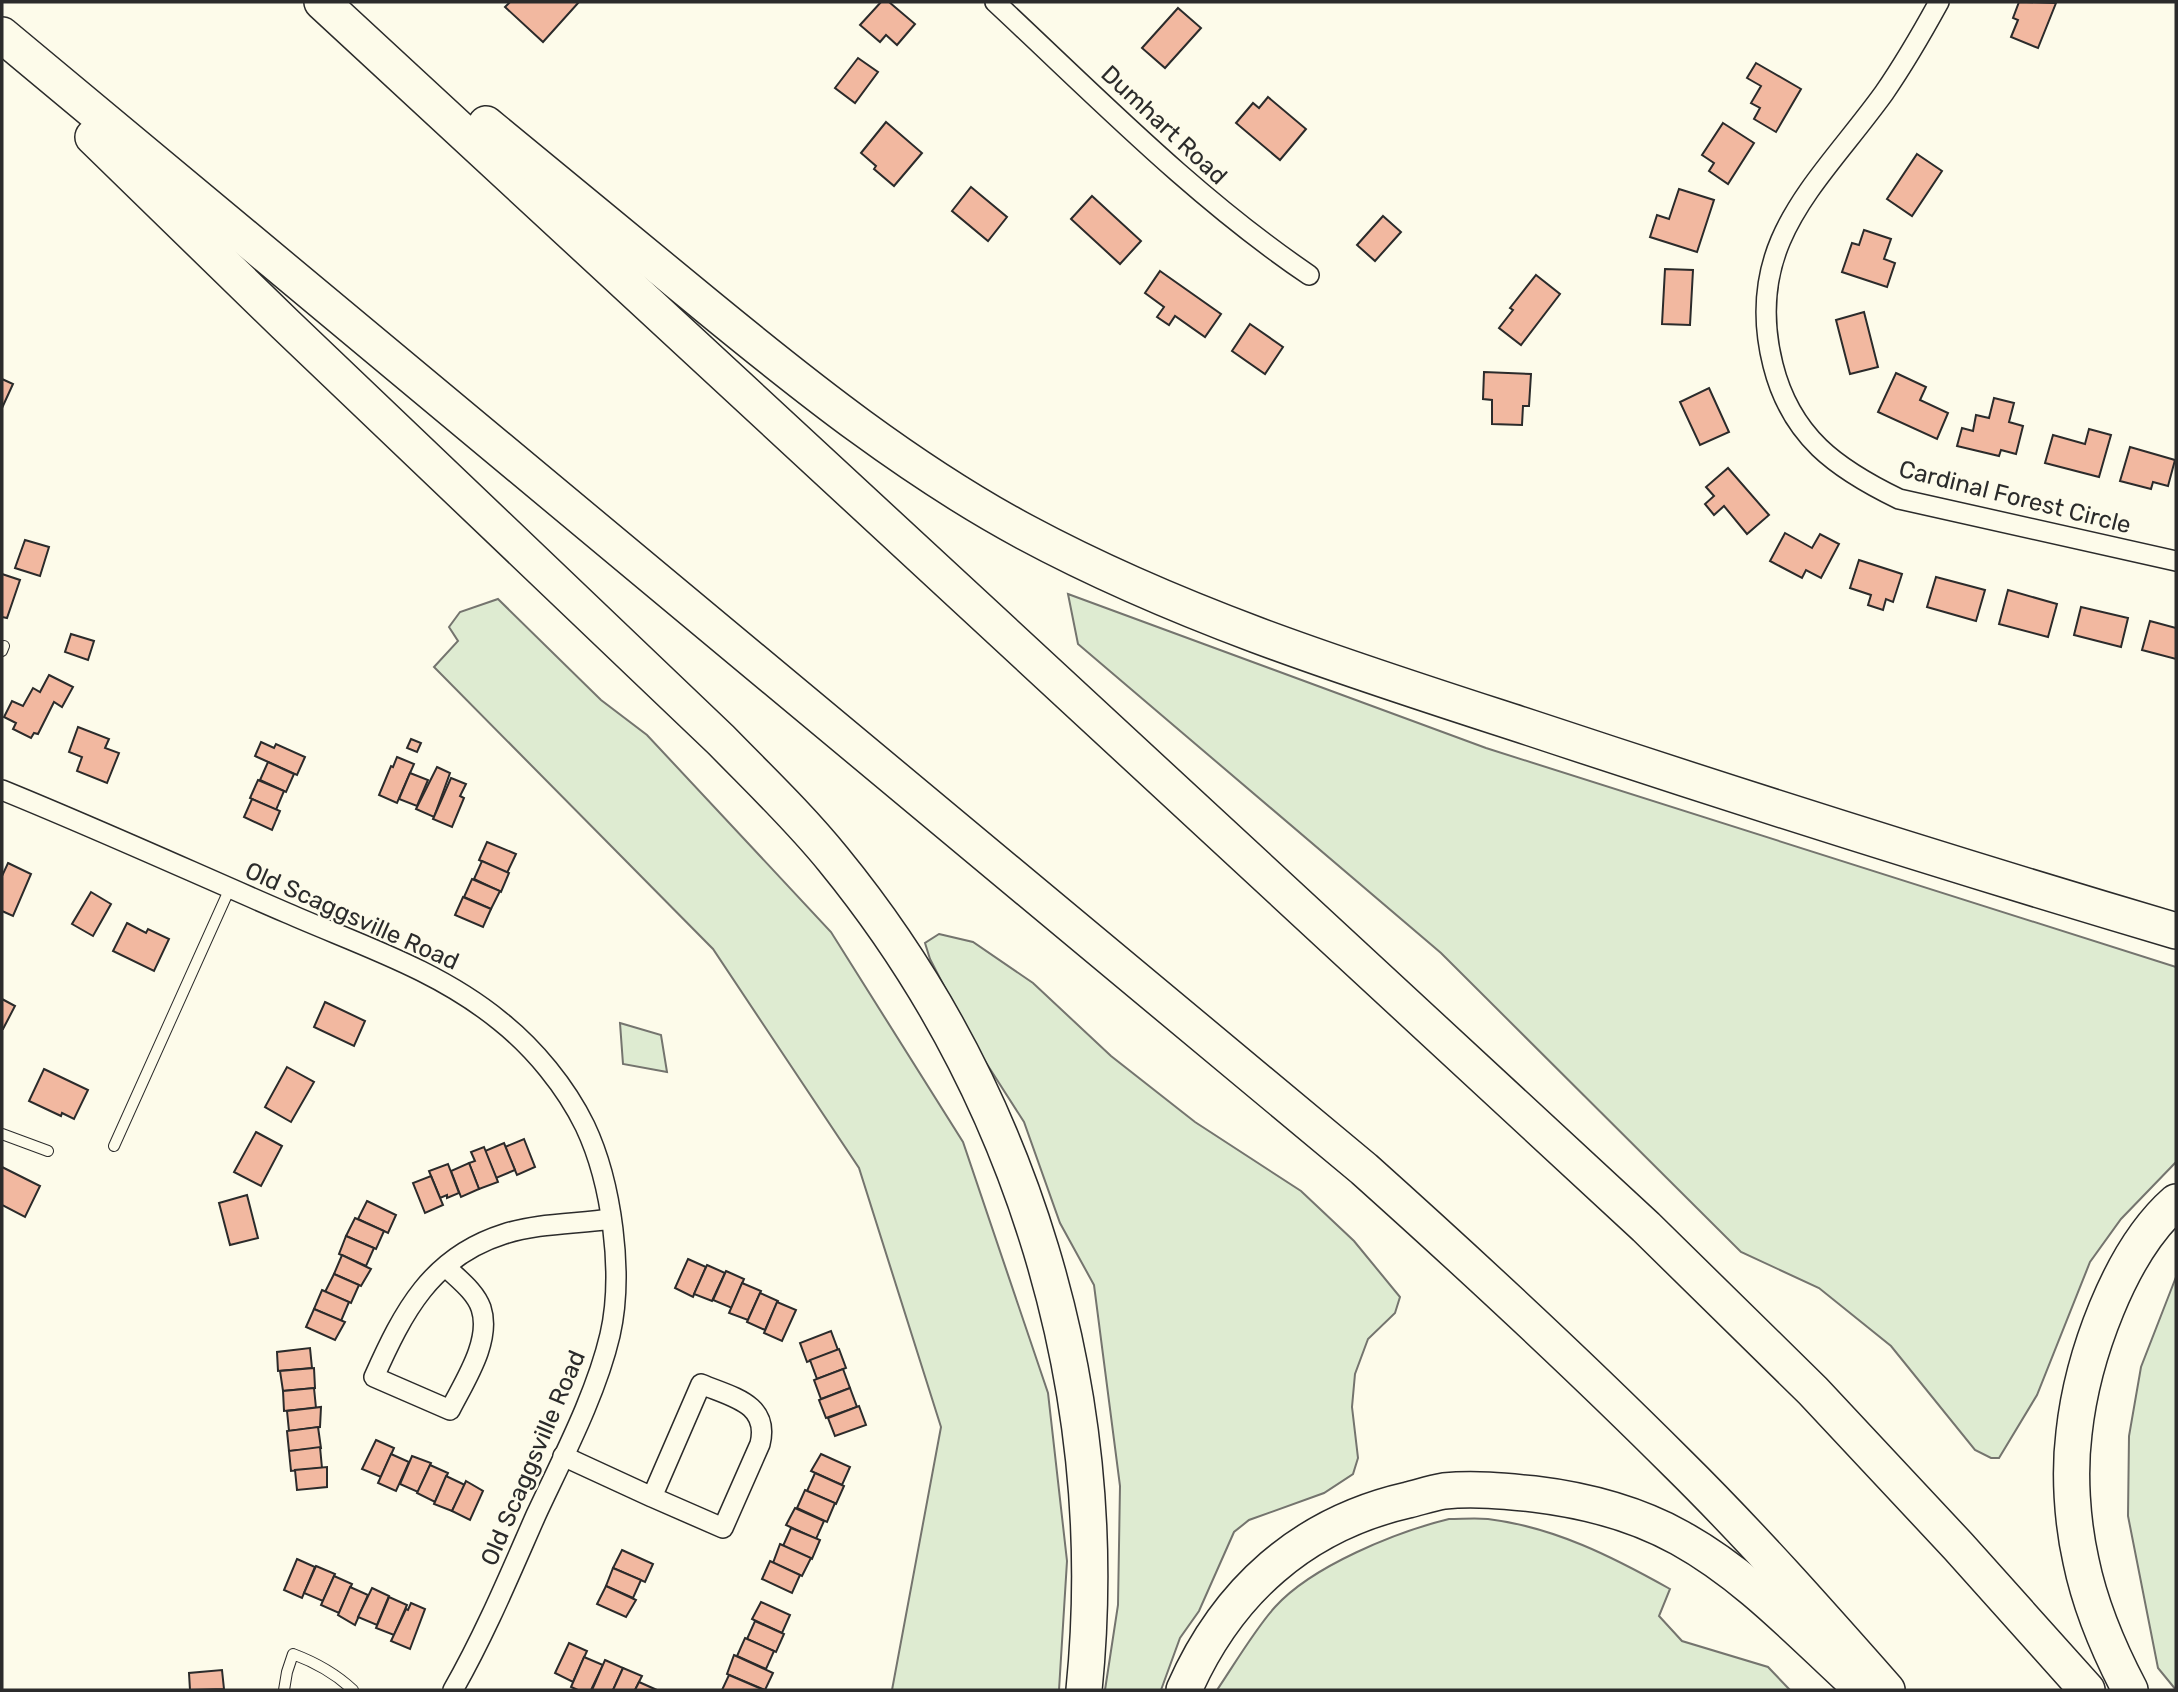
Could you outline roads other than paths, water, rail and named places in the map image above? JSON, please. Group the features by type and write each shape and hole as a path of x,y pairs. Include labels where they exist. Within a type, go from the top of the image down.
{"highway":[{"path":"321,2 1646,1227 1813,1391 1958,1546 2087,1690"},
{"path":"337,2 825,400 926,473 1033,536 1102,571 1187,608 1329,662 1697,783 2176,931"},
{"path":"2,35 1364,1169 1515,1305 1680,1466 1887,1690"},
{"path":"2,45 168,211 721,740 781,801 833,859 927,990 967,1061 1010,1159 1041,1244 1066,1346 1083,1446 1089,1639 1084,1690"},
{"path":"2130,1690 2103,1632 2081,1561 2073,1496 2074,1433 2087,1368 2107,1308 2133,1254 2176,1202"},
{"path":"1184,1690 1198,1660 1226,1615 1260,1576 1305,1542 1347,1518 1393,1503 1444,1492 1499,1490 1564,1497 1591,1504 1630,1515 1678,1537 1727,1567 1769,1602 1863,1690"}],"street":[{"name":"Dumhart Road","path":"995,2 1217,206 1257,239 1309,275"},
{"name":"Cardinal Forest Circle","path":"1939,2 1884,93 1813,181 1786,228 1772,263 1765,303 1768,344 1776,378 1787,404 1804,431 1829,459 1859,480 1899,499 2176,561"},
{"name":"Old Scaggsville Road","path":"2,790 84,823 397,960 454,988 501,1021 533,1052 563,1089 585,1127 598,1164 611,1219 617,1281 609,1336 600,1369 563,1456 473,1655 453,1690"},
{"path":"446,1267 468,1289 481,1308 483,1331 478,1353 450,1410 374,1377 399,1322 418,1292 446,1267 475,1246 505,1233 611,1219"},
{"path":"563,1456 652,1497 723,1528 760,1444 763,1432 759,1417 748,1405 701,1384 652,1497"}],"lane":[{"path":"114,1146 230,888"},
{"path":"2,1134 48,1151"},
{"path":"284,1690 293,1654 335,1674 353,1690"}]}
